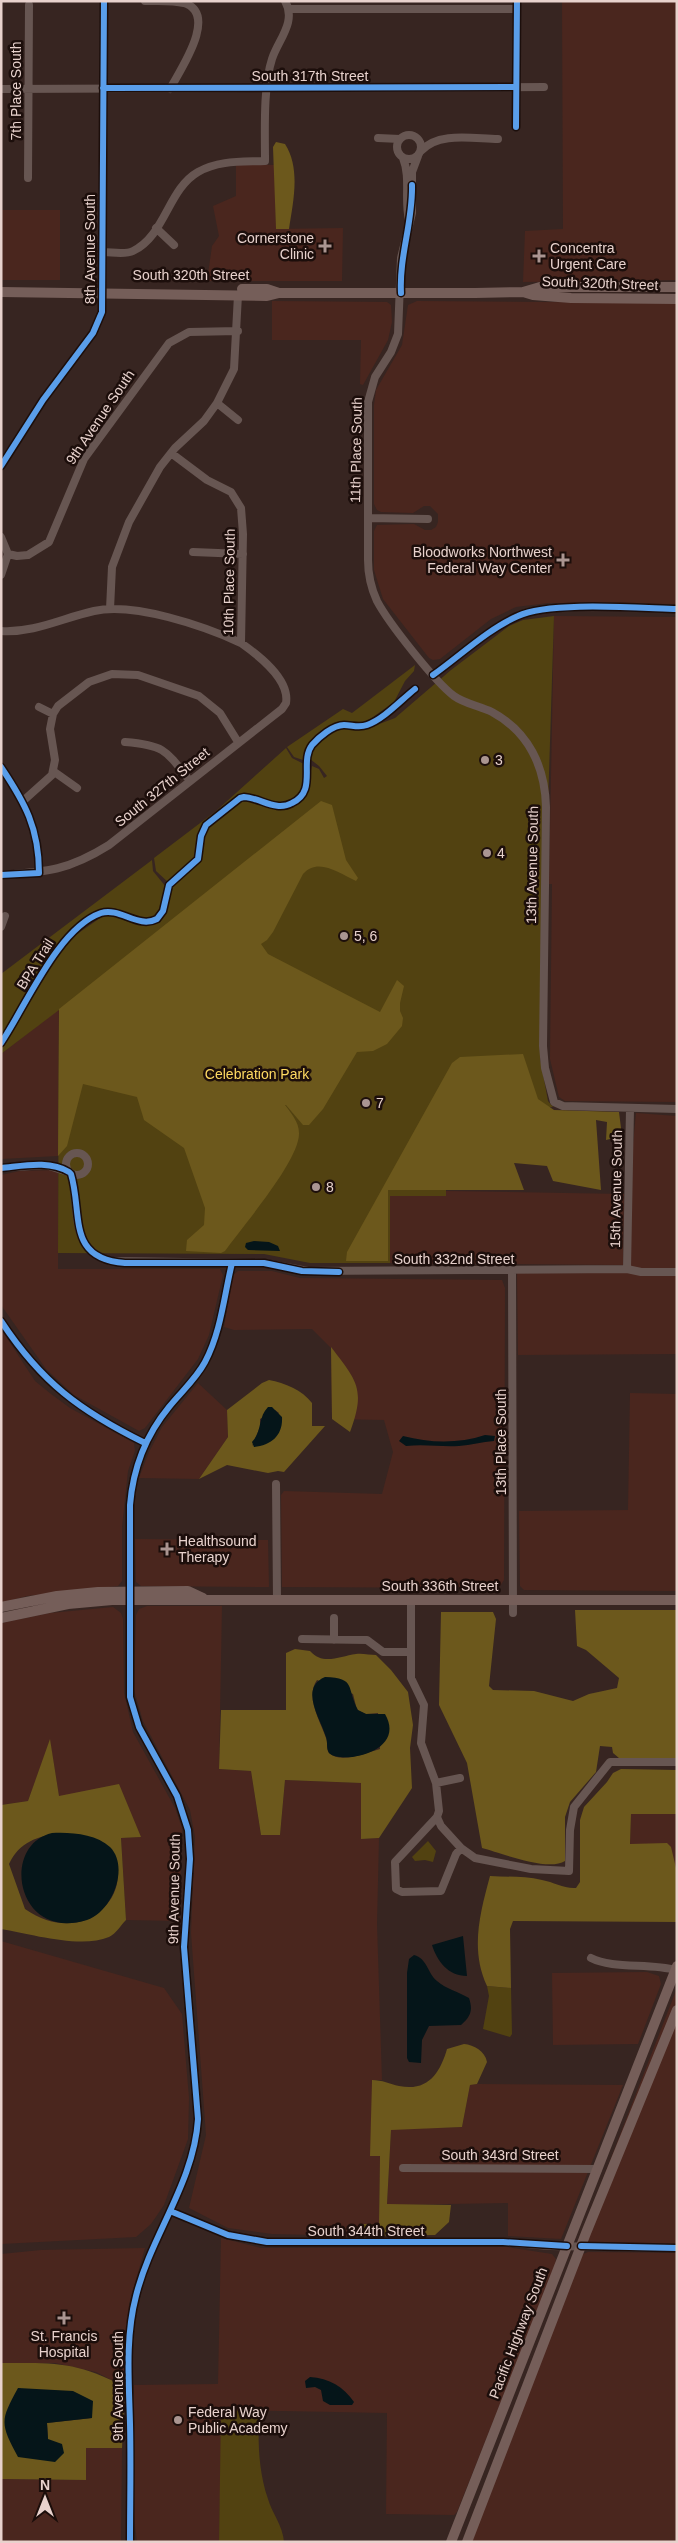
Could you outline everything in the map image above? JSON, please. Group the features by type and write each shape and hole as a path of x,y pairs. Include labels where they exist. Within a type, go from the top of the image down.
{"main road":[{"name":"South 320th Street","path":"523,292 540,287 677,287"},
{"path":"543,296 548,292 572,292 581,287"},
{"name":"South 320th Street","path":"104,292 117,289 267,289 277,292 401,293 523,292 543,296 677,299"},
{"path":"168,294 212,292 216,289"},
{"name":"South 320th Street","path":"1,292 104,292 268,296 277,292"},
{"name":"South 336th Street","path":"1,1618 86,1602 188,1591 203,1598 677,1600"},
{"name":"South 336th Street","path":"1,1607 57,1596 130,1596"},
{"name":"Pacific Highway South","path":"451,2542 676,1969"},
{"name":"Pacific Highway South","path":"467,2542 581,2246 677,2010"},
{"path":"507,2435 502,2431 516,2394 514,2382"}],"street":[{"name":"8th Avenue South","path":"1,466 43,400 96,328 102,312 104,292 104,1"},
{"path":"145,1 184,3 196,10 200,26 170,88"},
{"name":"7th Place South","path":"28,178 29,4"},
{"path":"103,252 133,251 156,228 175,196 197,172 223,162 265,160 270,64 289,21 286,5 517,5 516,127"},
{"name":"South 317th Street","path":"1,89 544,87"},
{"path":"409,222 406,208 407,172 403,158 397,147 378,138 400,139 409,135 418,139 438,136 449,139"},
{"path":"397,147 400,139"},
{"path":"418,139 420,153"},
{"path":"403,158 412,159 430,142 449,139 498,139"},
{"name":"11th Place South","path":"420,153 412,168 412,213 401,258 398,334 375,377 368,398 368,566 374,592 386,614 433,675"},
{"path":"156,228 174,245"},
{"path":"110,609 110,576 117,549 149,484 171,453 198,428 217,402 234,369 238,331 238,295"},
{"name":"9th Avenue South","path":"8,554 17,556 28,555 49,542 84,459 162,350 176,337 189,332 238,331"},
{"path":"217,402 238,420"},
{"name":"10th Place South","path":"171,453 206,480 226,488 234,495 241,508 243,554 241,643 257,655 282,684 286,699"},
{"path":"368,518 428,519"},
{"path":"1,537 8,554 1,575"},
{"path":"193,552 243,554"},
{"path":"433,675 499,626 525,612 565,608 677,609"},
{"path":"1,632 40,628 79,615 110,609 146,612 217,633 241,643"},
{"path":"23,802 48,781 53,771 54,754 50,729 53,714 62,702 76,690 89,682 112,674 138,675 190,692 215,708 227,723 238,742"},
{"name":"13th Avenue South","path":"433,675 455,697 491,712 511,726 529,745 541,770 546,807 543,1046 552,1099 560,1106 630,1109"},
{"name":"South 327th Street","path":"1,875 39,873 69,867 91,857 282,710 286,699"},
{"path":"38,707 53,714"},
{"path":"125,742 155,745 170,756 189,780"},
{"path":"1,767 23,802 38,841 39,873"},
{"path":"53,771 77,788"},
{"path":"1,927 5,916"},
{"path":"630,1109 677,1109"},
{"name":"15th Avenue South","path":"627,1269 630,1109"},
{"path":"46,1165 77,1153 85,1156 88,1164 79,1185 76,1214"},
{"path":"69,1157 66,1165 70,1173 76,1214"},
{"path":"1,1168 46,1165 58,1167 77,1176 85,1172"},
{"name":"South 332nd Street","path":"76,1214 83,1240 93,1252 107,1260 125,1263 274,1264 308,1271 512,1272 627,1269 641,1272 677,1272"},
{"name":"9th Avenue South","path":"130,2542 129,2357 131,2318 140,2280 190,2164 197,2140 198,2119 184,1947 190,1842 181,1804 141,1731 132,1707 129,1682 130,1498 133,1481 145,1443 164,1414 203,1365 210,1352 232,1263"},
{"name":"13th Place South","path":"512,1272 513,1613"},
{"path":"2,1323 40,1371 61,1393 96,1417 145,1443"},
{"path":"276,1484 277,1599"},
{"path":"411,1599 412,1681 424,1706 422,1746 436,1783 439,1811 437,1817 395,1862 396,1889 404,1893 441,1891 456,1854 461,1848"},
{"path":"334,1618 334,1640"},
{"path":"302,1639 367,1640 383,1652 411,1652"},
{"path":"437,1817 440,1826 461,1848 475,1858 537,1870 569,1871 570,1830 574,1807 601,1775 604,1767 610,1762 677,1762"},
{"path":"436,1783 460,1778"},
{"path":"591,1958 604,1963 648,1964 676,1969"},
{"name":"South 343rd Street","path":"403,2168 598,2169"},
{"name":"South 344th Street","path":"170,2211 228,2235 256,2241 335,2244 503,2242 567,2246 677,2248"}],"shaded area":[{"path":"562,1 677,1 677,280 523,282 525,231 563,229"},
{"path":"236,164 275,165 276,229 343,228 342,281 207,281 212,246 219,236 213,206 236,196"},
{"path":"1,210 60,210 60,280 1,280"},
{"path":"272,301 387,302 391,305 392,322 388,340 363,385 360,384 361,340 272,340"},
{"path":"417,301 677,303 677,604 548,603 516,607 491,619 440,659 433,660 429,658 383,599 374,570 374,531 377,525 414,524 425,530 431,530 436,527 438,522 438,514 430,506 424,506 413,513 381,512 377,510 374,504 374,405 376,390 402,345 408,305"},
{"path":"554,616 677,617 677,1102 565,1101 559,1097 550,1059 552,884 549,884"},
{"path":"59,1009 58,1156 1,1159 1,1054"},
{"path":"636,1113 677,1116 677,1354 518,1355 517,1272 627,1269 628,1198"},
{"path":"58,1170 58,1269 220,1269 223,1275 209,1335 198,1359 145,1428 139,1431 74,1395 46,1369 1,1305 1,1175 20,1171"},
{"path":"446,1191 624,1194 623,1265 390,1263 390,1196 446,1196"},
{"path":"254,1241 269,1242 278,1246 280,1251 248,1250 245,1247 246,1243"},
{"path":"238,1271 272,1271 300,1278 502,1280 505,1288 504,1580 500,1586 497,1588 282,1587 281,1495 284,1491 382,1494 393,1452 384,1420 332,1419 331,1348 312,1329 234,1330 224,1327 233,1275"},
{"path":"1,1329 35,1381 70,1408 134,1443 135,1451 128,1471 122,1527 122,1581 118,1586 27,1596 1,1603"},
{"path":"198,1383 227,1410 228,1437 199,1479 139,1478 149,1452 162,1427"},
{"path":"630,1393 677,1394 677,1591 524,1590 520,1586 519,1511 628,1510"},
{"path":"268,1407 272,1407 282,1417 281,1429 271,1441 254,1447 252,1442"},
{"path":"485,1435 495,1436 494,1441 463,1446 406,1446 399,1441 403,1436 444,1442 465,1440"},
{"path":"135,1539 268,1540 269,1587 141,1586 136,1582"},
{"path":"147,1606 222,1606 219,1769 251,1771 261,1835 280,1835 285,1780 361,1783 361,1839 379,1838 377,1924 382,2080 372,2080 371,2156 380,2156 379,2224 363,2224 363,2236 272,2234 228,2228 189,2208 206,2135 191,1933 195,1837 190,1810 143,1721 134,1690 136,1615 139,1609"},
{"path":"113,1607 121,1613 123,1619 124,1693 133,1732 175,1808 182,1828 179,1921 126,1920 121,1838 140,1837 59,1796 50,1741 28,1801 1,1805 1,1623 50,1613"},
{"path":"325,1677 342,1679 346,1682 358,1710 366,1714 385,1714 389,1727 387,1738 380,1746 358,1756 336,1756 329,1753 326,1737 316,1713 312,1696 313,1688 317,1682"},
{"path":"631,1814 677,1814 677,1872 630,1844"},
{"path":"52,1833 75,1834 98,1839 110,1847 116,1856 118,1877 111,1899 96,1915 87,1920 63,1923 44,1917 31,1905 23,1889 22,1872 26,1855 36,1841"},
{"path":"463,1936 467,1976 454,1973 444,1966 437,1957 432,1945"},
{"path":"1,1941 164,1988 182,2014 189,2098 188,2139 164,2205 151,2224 136,2237 1,2244"},
{"path":"414,1955 422,1959 434,1978 441,1984 469,1998 471,2006 469,2016 461,2025 429,2026 422,2040 421,2063 409,2062 407,2058 407,1973 409,1959"},
{"path":"647,1972 659,1976 661,1984 638,2044 553,2045 552,1973"},
{"path":"677,1988 677,2248 581,2246 587,2220"},
{"path":"470,2085 623,2085 561,2239 508,2236 508,2203 387,2205 391,2129 462,2127"},
{"path":"221,2238 261,2248 507,2247 552,2254 556,2259 555,2266 457,2512 454,2515 386,2514 387,2413 222,2410 219,2542 137,2542 134,2516 134,2385 218,2384"},
{"name":"St. Francis Hospital","path":"145,2248 129,2304 125,2387 96,2372 55,2363 1,2363 1,2254 41,2250"},
{"path":"588,2252 677,2253 677,2542 471,2542 581,2255"},
{"path":"310,2377 330,2381 346,2392 354,2402 352,2405 330,2405 323,2401 321,2390 315,2387 306,2388 305,2381"},
{"path":"18,2388 73,2391 93,2401 92,2418 47,2423 48,2439 62,2444 64,2453 55,2462 18,2457 12,2446 4,2422 5,2415"},
{"path":"86,2448 122,2448 121,2542 1,2542 1,2479 85,2480"}],"green space":[{"path":"276,142 285,144 293,164 294,186 289,229 276,229 273,147"},
{"name":"Celebration Park","path":"554,616 540,1058 548,1101 553,1107 520,1110 446,1125 446,1196 390,1196 390,1263 310,1263 264,1254 58,1253 59,1010 1,1054 1,1047 60,949 67,941 103,916 113,915 141,925 158,921 164,915 172,886 198,863 208,825 243,800 252,800 278,809 292,806 307,790 312,766 319,769 324,778 327,776 310,759 314,747 337,729 366,729 395,718 451,670 509,626 523,620"},
{"path":"415,665 414,671 405,681 394,702 362,725 342,724 332,727 311,744 306,761 294,757 287,747 343,709 352,713"},
{"path":"286,748 292,758 306,765 306,774 301,790 292,801 278,804 246,795 228,802 216,811"},
{"path":"321,801 332,805 346,860 358,878 356,881 329,868 315,867 309,869 303,874 273,932 261,944 268,954 380,1012 397,980 404,986 400,1003 400,1011 403,1018 402,1026 387,1044 373,1051 357,1052 323,1109 309,1125 303,1125 285,1105 296,1121 299,1133 297,1145 281,1176 225,1251 221,1253 186,1251 187,1240 204,1225 205,1208 184,1148 144,1120 137,1097 83,1084 67,1146 58,1156 59,1009"},
{"path":"216,811 202,825 194,861 169,883 156,871 154,858"},
{"path":"152,860 153,871 166,887 159,915 146,921 114,911 101,912 64,938 52,953 1,1040 1,974"},
{"path":"523,1054 538,1099 554,1110 619,1112 622,1136 606,1140 607,1122 596,1120 601,1190 553,1181 547,1166 514,1163 524,1190 388,1190 388,1261 346,1261 347,1252 452,1063 460,1057"},
{"path":"331,1347 353,1377 356,1386 358,1395 357,1405 350,1432 332,1419"},
{"path":"269,1380 287,1385 298,1391 312,1403 312,1426 325,1426 284,1472 268,1473 227,1465 199,1479 228,1437 227,1410 262,1383","holes":["275,1410 279,1413 252,1446 260,1427 260,1419"]},
{"path":"575,1610 677,1610 677,1758 619,1758 613,1753 612,1747 600,1746 596,1772 570,1802 565,1817 565,1861 557,1864 536,1863 482,1848 467,1763 439,1705 441,1612 493,1612 496,1619 489,1686 493,1690 534,1691 573,1701 589,1694 617,1688 619,1678 586,1650 577,1646"},
{"path":"295,1649 310,1651 315,1656 326,1659 358,1654 376,1655 391,1670 408,1692 413,1725 410,1748 412,1788 379,1838 361,1839 361,1783 285,1780 280,1835 261,1835 251,1771 219,1769 221,1710 286,1710 286,1653","holes":["317,1680 353,1694 357,1710 366,1714 378,1713 380,1749 353,1757 340,1758 328,1751 326,1738 315,1709 312,1694"]},
{"path":"50,1739 59,1796 119,1784 141,1837 121,1838 126,1920 112,1936 85,1942 41,1937 1,1929 1,1805 28,1801","holes":["60,1833 93,1840 111,1855 118,1874 113,1894 100,1911 80,1922 54,1922 25,1909 9,1864 18,1850 30,1841"]},
{"path":"621,1769 677,1770 677,1814 631,1814 630,1844 667,1843 671,1847 677,1872 677,1922 513,1921 510,1929 511,1988 487,1986 479,1959 478,1931 490,1876 523,1877 576,1888 580,1882 580,1820 584,1807 613,1773"},
{"path":"428,1841 436,1851 433,1862 425,1860 415,1861 412,1857"},
{"path":"487,1986 511,1988 512,2034 510,2037 483,2029 489,1996"},
{"path":"464,2044 478,2049 484,2055 487,2062 477,2084 470,2085 462,2127 391,2130 387,2204 451,2205 449,2222 435,2235 363,2236 363,2224 379,2224 380,2156 370,2156 372,2080 399,2086 418,2086 431,2079 436,2073 441,2066 447,2049"},
{"path":"1,2363 65,2365 93,2372 125,2387 122,2448 86,2448 86,2480 1,2479","holes":["19,2388 92,2418 47,2423 48,2439"]},
{"path":"221,2410 259,2411 262,2477 268,2499 282,2530 284,2542 219,2542"}],"cycle path":[{"path":"1,466 43,400 93,333 102,312 104,1"},
{"path":"516,127 517,1"},
{"path":"103,88 516,87"},
{"path":"401,293 402,266 412,199 412,185"},
{"path":"433,675 496,628 507,621 532,611 595,606 677,609"},
{"name":"BPA Trail","path":"1,1043 57,951 85,921 101,913 108,912 136,920 150,921 157,919 163,911 169,885 198,859 201,836 206,825 240,798 250,798 280,806 292,803 300,798 306,784 308,752 318,738 331,729 340,726 361,726 373,722 386,714 415,689"},
{"path":"1,767 24,804 29,817 36,843 39,873 1,875"},
{"path":"1,1168 44,1165 61,1168 69,1172"},
{"path":"71,1174 80,1232 85,1244 93,1253 106,1260 125,1263 264,1263 302,1271 339,1272"},
{"path":"130,2542 128,2360 130,2328 136,2296 143,2274 189,2165 198,2119 184,1947 190,1859 188,1830 177,1796 139,1727 130,1697 130,1505 134,1478 147,1441 169,1407 197,1374 205,1362 215,1339 232,1263"},
{"path":"1,1321 31,1361 64,1393 101,1419 145,1443"},
{"path":"170,2211 228,2235 267,2242 503,2242 567,2246"},
{"path":"581,2246 677,2248"}],"place":[{"name":"Cornerstone Clinic","path":"325,246"},
{"name":"Concentra Urgent Care","path":"539,256"},
{"name":"Bloodworks Northwest Federal Way Center","path":"563,560"},
{"name":"3","path":"485,760"},
{"name":"4","path":"487,853"},
{"name":"5, 6","path":"344,936"},
{"name":"7","path":"366,1103"},
{"name":"8","path":"316,1187"},
{"name":"Healthsound Therapy","path":"167,1549"},
{"name":"St. Francis Hospital","path":"64,2318"},
{"name":"Federal Way Public Academy","path":"178,2420"}]}
